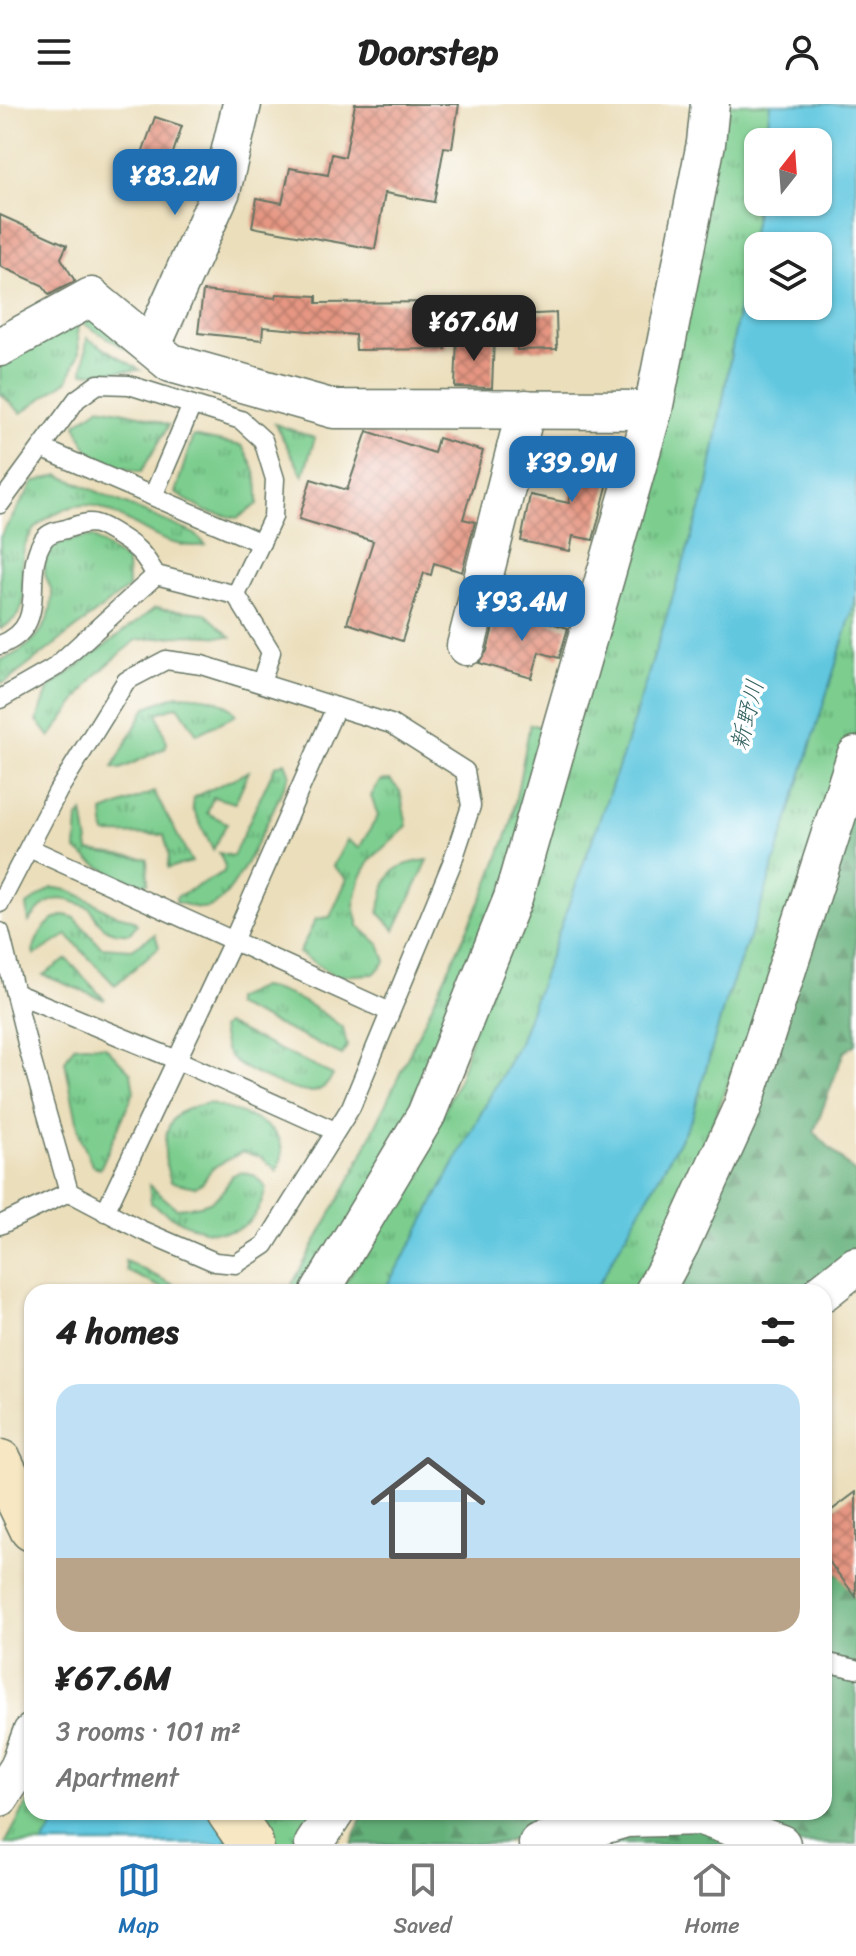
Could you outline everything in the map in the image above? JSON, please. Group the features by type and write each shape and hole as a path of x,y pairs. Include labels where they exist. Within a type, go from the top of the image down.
{"main road":[{"path":"0,1462 24,1512"},
{"path":"234,1820 251,1844"}],"street":[{"path":"152,345 221,191 242,104"},
{"path":"325,1284 426,1115 513,898 653,410 706,143 710,104"},
{"path":"0,347 91,297 171,363 334,409 653,410"},
{"path":"466,646 526,409"},
{"path":"658,1284 742,1108 856,756"},
{"path":"832,1285 856,1266"},
{"path":"0,1797 24,1755"},
{"path":"314,1844 330,1820"},
{"path":"538,1844 619,1820"},
{"path":"712,1820 781,1844"}],"lane":[{"path":"0,504 77,399 98,384 129,385 241,420 263,440 275,479 273,517 236,595"},
{"path":"153,496 192,405"},
{"path":"41,448 261,543"},
{"path":"0,645 15,640 31,617 35,589 33,567 43,541 50,534 83,523 97,524 139,550 156,575 236,595 271,652 261,683"},
{"path":"0,699 54,668 156,575"},
{"path":"0,903 58,791 126,681 166,660 202,665 391,724 465,771 471,806 452,863 351,1107 265,1245 236,1264 215,1262 141,1230 69,1192 0,932"},
{"path":"105,1212 233,941 336,707"},
{"path":"29,848 390,1012"},
{"path":"15,993 177,1060 335,1131"},
{"path":"0,1225 69,1192"},
{"path":"832,1664 856,1669"}],"green space":[{"path":"709,104 856,104 856,740 843,796 664,1244 644,1284 344,1284 411,1181 458,1081 560,744"},
{"path":"99,304 157,367 77,320 79,353 68,380 21,413 0,393 0,365"},
{"path":"87,338 140,370 83,373"},
{"path":"100,407 169,425 141,472 108,463 86,447 76,424"},
{"path":"275,424 315,438 303,476"},
{"path":"193,436 242,446 255,474 258,504 238,518 207,512 175,493"},
{"path":"59,475 195,534 206,545 176,544 98,507 78,506 56,513 38,526 26,543 20,611 0,629 0,537 34,482"},
{"path":"93,537 127,562 128,588 6,682 0,683 0,660 29,644 48,618 52,593 45,573 48,555 59,544"},
{"path":"155,608 205,613 231,637 188,635 136,640 95,676 50,737 37,720 49,688"},
{"path":"178,695 218,701 236,715 197,734 178,706 157,713 167,743 165,748 121,769 113,767 146,707"},
{"path":"530,724 554,731 533,816 415,1107 317,1284 292,1284 354,1172 488,885 511,824"},
{"path":"856,732 856,1044 844,1052 814,1132 856,1174 856,1248 817,1284 660,1284 829,839"},
{"path":"285,762 290,774 233,885 212,906 198,908 176,902 176,897 224,872 225,866 219,853 233,856 275,766"},
{"path":"249,771 235,803 213,797 207,813 227,823 213,850 193,809 193,798"},
{"path":"390,780 400,791 407,826 370,860 360,879 354,905 359,926 379,944 386,961 374,974 335,976 299,953 316,919 330,917 347,879 333,866 347,840 359,848 378,816 371,796 380,781"},
{"path":"154,792 192,862 168,868 169,854 164,835 105,834 103,812"},
{"path":"83,812 89,851 147,859 148,883 121,877 76,850 78,818"},
{"path":"428,860 395,930 379,913 387,881 396,869"},
{"path":"52,888 77,894 137,924 130,933 110,931 97,920 90,908 63,899 43,906 29,922 27,905"},
{"path":"65,915 75,918 101,947 132,949 155,934 159,947 115,985 67,935 35,955 33,952 40,934 53,920"},
{"path":"67,959 105,1000 43,975"},
{"path":"261,987 304,1002 343,1028 347,1046 342,1055 234,1005 234,999"},
{"path":"225,1024 333,1075 324,1087 310,1092 256,1074 228,1054 221,1028"},
{"path":"74,1046 105,1046 131,1073 134,1092 100,1169 92,1165 80,1137 65,1061"},
{"path":"208,1103 250,1117 273,1132 280,1142 282,1155 277,1171 261,1157 242,1152 212,1168 203,1182 195,1187 171,1182 165,1154 170,1125 183,1111"},
{"path":"241,1172 255,1176 266,1187 258,1209 247,1223 234,1230 218,1232 201,1229 184,1223 151,1203 149,1185 176,1208 210,1202 222,1192 232,1175"},
{"path":"125,1261 172,1284 154,1284 127,1271"},
{"path":"832,1572 856,1582 856,1844 572,1844 696,1820 832,1820"},
{"path":"24,1809 24,1820 317,1820 301,1844 5,1844"},
{"path":"360,1820 569,1820 500,1844 352,1844"}],"water":[{"name":"新野川","path":"770,104 856,104 856,594 762,903 725,1002 692,1118 599,1284 388,1284 519,1042 622,757 708,485 744,279 744,320 832,320 832,232 752,232 755,216 832,216 832,128 767,128"},
{"path":"57,1820 239,1820 224,1844 43,1844"}],"building":[{"path":"355,104 459,104 452,148 444,147 434,202 385,193 375,249 252,227 257,198 282,203 290,168 328,175 332,154 345,157"},
{"path":"155,117 182,126 169,165 141,156"},
{"path":"0,215 67,245 61,258 75,281 49,295 42,285 0,266"},
{"path":"203,291 276,298 276,294 317,296 317,303 446,302 446,349 356,350 355,335 263,327 262,340 198,333"},
{"path":"556,313 557,349 517,350 516,315"},
{"path":"457,337 494,339 492,388 455,387"},
{"path":"367,431 434,453 438,438 483,451 463,519 475,522 462,572 434,563 431,575 424,573 402,641 347,623 373,541 299,519 311,479 347,490"},
{"path":"581,445 616,452 593,540 573,536 570,551 521,541 530,495 569,503"},
{"path":"498,608 568,628 559,658 539,652 532,678 478,663 487,651"},
{"path":"856,1492 856,1597 832,1566 832,1510"}]}
